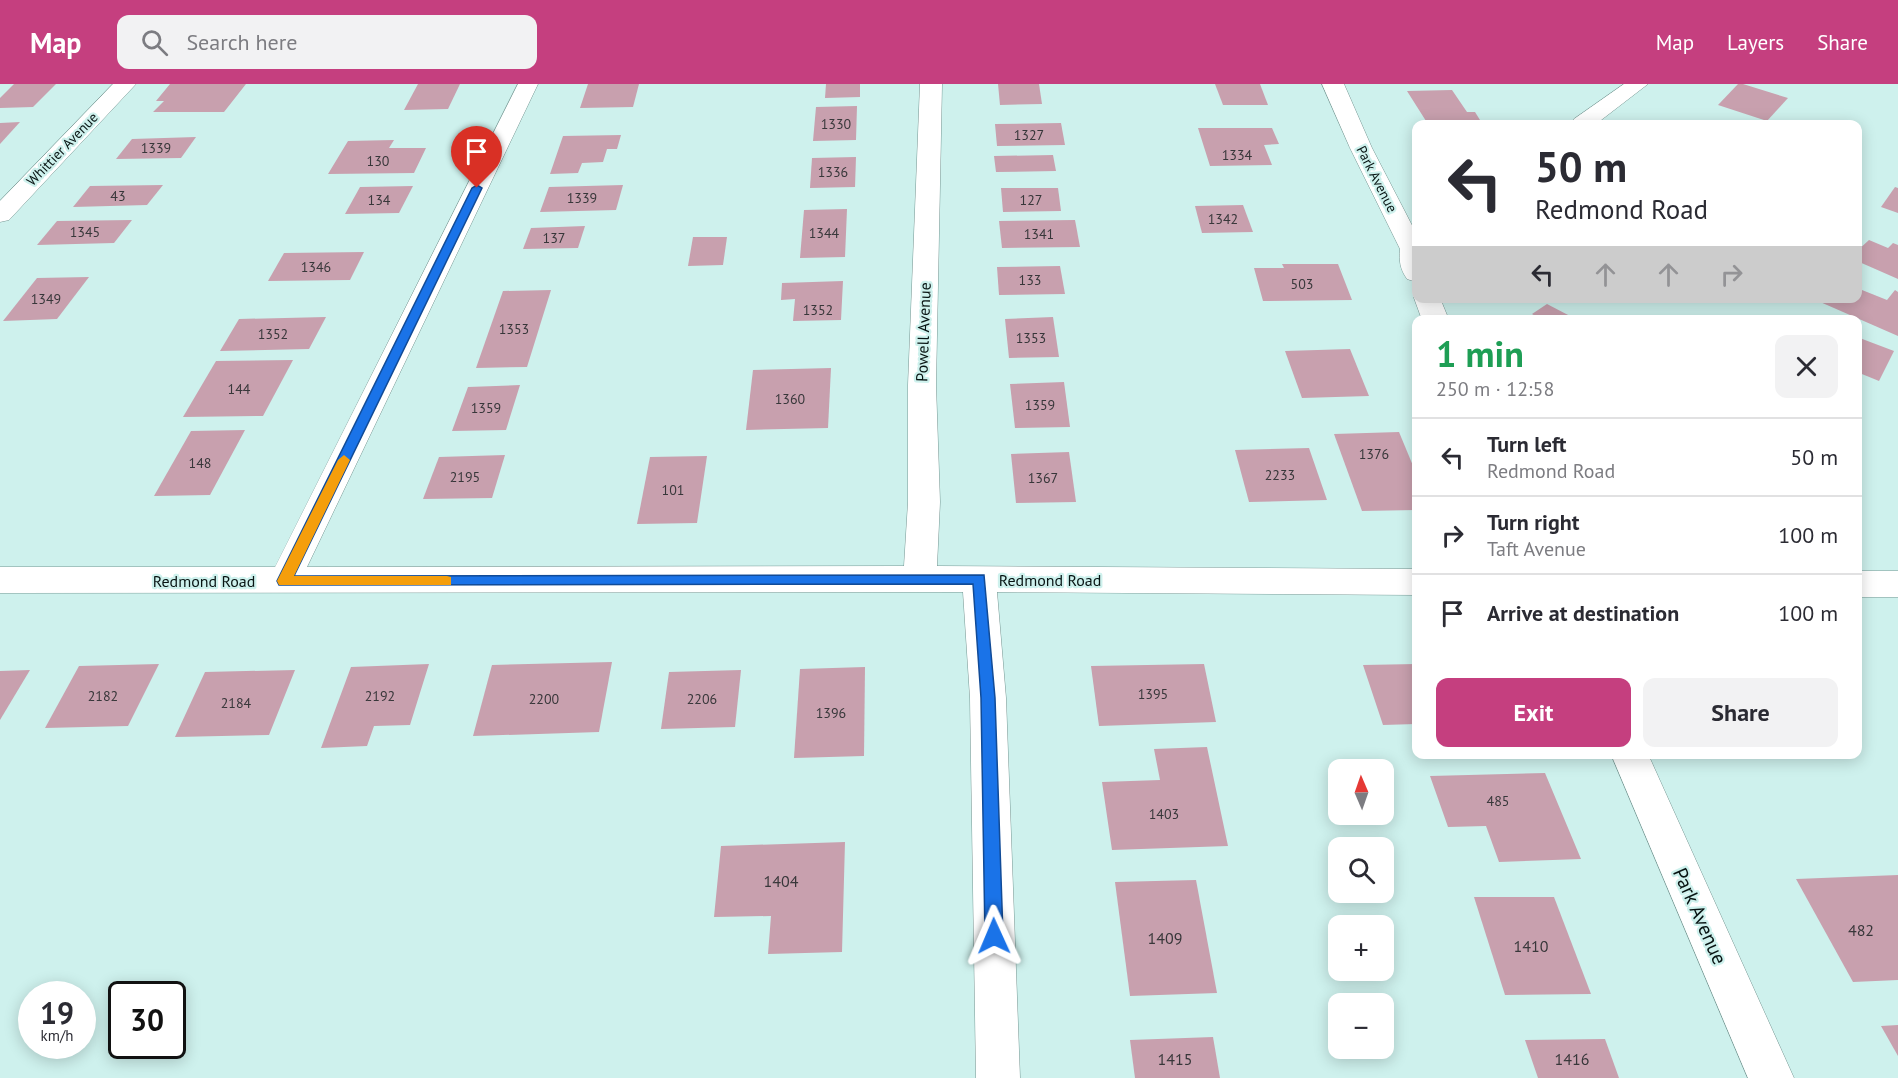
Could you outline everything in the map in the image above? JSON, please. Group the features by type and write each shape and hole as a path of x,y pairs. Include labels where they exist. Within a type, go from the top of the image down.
{"street":[{"name":"Whittier Avenue","path":"0,215 125,84"},
{"path":"284,581 528,84"},
{"name":"Powell Avenue","path":"920,580 924,502 922,385 931,84"},
{"name":"Park Avenue","path":"1333,84 1361,148 1412,243"},
{"path":"1588,120 1638,84"},
{"path":"979,579 988,698 998,1078"},
{"name":"Redmond Road","path":"0,580 979,579 1412,582"},
{"name":"Park Avenue","path":"1631,759 1771,1078"}],"building":[{"path":"14,84 56,84 33,107 0,108 0,98"},
{"path":"170,84 246,84 224,112 153,112 164,101 156,101"},
{"path":"418,84 460,84 448,109 404,110"},
{"path":"588,84 639,84 633,107 580,108"},
{"path":"826,84 860,84 860,97 825,98"},
{"path":"998,84 1039,84 1042,104 1000,105"},
{"path":"1215,84 1260,84 1268,105 1223,105"},
{"path":"1738,84 1788,98 1768,120 1718,105"},
{"path":"1452,90 1467,112 1475,112 1480,120 1425,120 1407,91"},
{"path":"857,106 856,140 813,141 816,107"},
{"path":"20,122 0,144 0,123"},
{"path":"1061,123 1065,145 997,146 995,124"},
{"path":"1198,128 1272,128 1279,144 1264,145 1272,165 1210,166"},
{"path":"621,135 617,149 607,149 603,162 582,163 578,173 550,174 563,136"},
{"path":"196,137 181,158 116,159 132,139"},
{"path":"394,140 389,148 426,148 414,173 328,174 348,141"},
{"path":"1053,155 1056,171 996,172 994,156"},
{"path":"856,157 855,187 810,188 812,158"},
{"path":"163,185 147,205 73,207 90,186"},
{"path":"623,185 616,210 540,212 549,187"},
{"path":"413,186 399,213 345,214 360,187"},
{"path":"1895,187 1898,188 1898,213 1881,207"},
{"path":"1001,188 1058,188 1061,211 1003,212"},
{"path":"1243,205 1253,232 1202,233 1195,206"},
{"path":"847,209 845,257 800,258 804,210"},
{"path":"132,220 114,243 37,245 57,221"},
{"path":"1075,220 1080,247 1002,248 999,221"},
{"path":"585,226 578,248 523,249 531,228"},
{"path":"693,237 727,237 723,265 688,266"},
{"path":"1869,240 1888,248 1893,243 1898,245 1898,279 1862,263 1862,246"},
{"path":"364,252 350,280 268,281 284,253"},
{"path":"1282,264 1338,264 1352,300 1263,301 1254,268 1284,268"},
{"path":"1060,266 1065,294 999,295 997,267"},
{"path":"89,277 57,319 3,321 37,278"},
{"path":"843,281 841,320 793,321 795,299 781,300 782,283"},
{"path":"551,290 527,367 476,368 503,291"},
{"path":"1862,290 1887,300 1895,290 1898,292 1898,336 1862,320 1862,315 1850,315 1822,303 1862,303"},
{"path":"1547,304 1568,315 1534,315 1532,314"},
{"path":"326,317 309,349 220,351 239,319"},
{"path":"1053,317 1059,357 1009,358 1005,319"},
{"path":"1862,339 1894,351 1879,381 1862,374"},
{"path":"1350,349 1369,396 1302,398 1285,351"},
{"path":"293,360 263,416 183,417 216,361"},
{"path":"831,368 828,428 746,430 753,370"},
{"path":"1064,382 1070,427 1015,428 1010,384"},
{"path":"520,385 506,430 452,431 468,387"},
{"path":"245,430 210,495 154,496 191,431"},
{"path":"1399,432 1412,463 1412,510 1362,511 1334,434"},
{"path":"1309,448 1327,500 1249,502 1235,450"},
{"path":"1069,452 1076,502 1016,503 1011,454"},
{"path":"505,455 492,498 423,499 439,457"},
{"path":"707,456 697,523 637,524 650,457"},
{"path":"612,662 599,732 473,736 492,665"},
{"path":"159,664 128,726 45,728 79,666"},
{"path":"429,664 410,725 374,726 367,746 321,748 351,667"},
{"path":"1204,664 1216,722 1099,726 1091,666"},
{"path":"1412,664 1412,724 1383,725 1363,665"},
{"path":"865,667 864,756 794,758 800,669"},
{"path":"30,670 0,720 0,671"},
{"path":"295,670 269,735 175,737 205,672"},
{"path":"741,670 735,727 661,729 669,672"},
{"path":"1207,747 1228,846 1112,850 1102,782 1160,780 1154,749"},
{"path":"1545,773 1581,859 1499,862 1486,826 1448,827 1430,776"},
{"path":"845,842 842,952 768,954 771,916 714,917 721,846"},
{"path":"1898,875 1898,980 1853,982 1796,879"},
{"path":"1196,880 1217,993 1130,996 1115,882"},
{"path":"1474,897 1554,897 1591,994 1505,995"},
{"path":"1898,1025 1898,1056 1881,1026"},
{"path":"1213,1037 1220,1078 1135,1078 1130,1040"},
{"path":"1605,1039 1619,1078 1538,1078 1525,1040"}],"slow traffic":[{"path":"344,460 284,581 447,581"}],"route":[{"path":"477,188 284,581 979,579 988,698 994,936"}]}
